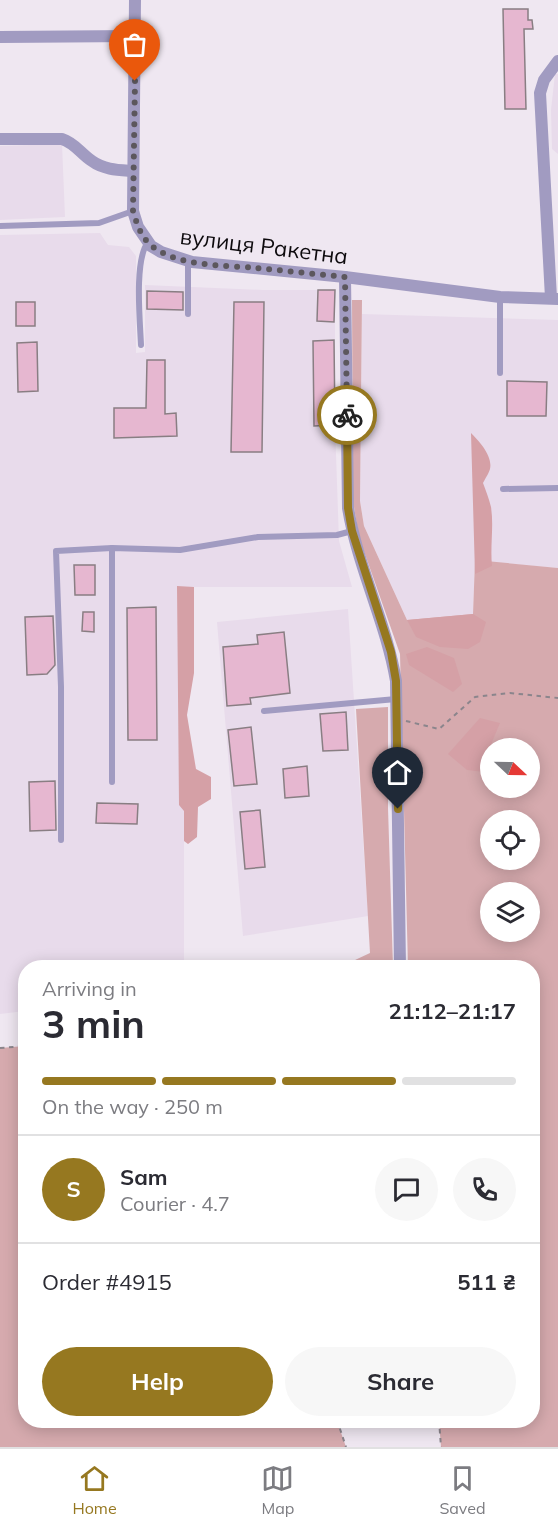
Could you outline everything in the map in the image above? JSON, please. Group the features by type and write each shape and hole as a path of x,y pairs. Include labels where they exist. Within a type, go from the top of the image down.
{"street":[{"name":"вулиця Ракетна","path":"135,0 133,211 138,227 148,242 161,252 188,261 345,277 500,297 555,299"},
{"path":"0,37 135,36"},
{"path":"555,299 540,93 544,80 558,61"},
{"path":"0,139 62,139 70,142 94,163 108,168 133,171"},
{"path":"345,277 348,508 352,531 391,652 396,681 399,960"}],"lane":[{"path":"0,226 99,223 133,211"},
{"path":"141,345 140,263 142,249 148,242"},
{"path":"188,261 188,314"},
{"path":"500,297 500,373"},
{"path":"503,489 558,489"},
{"path":"61,840 61,687 56,550 112,548 180,550 258,537 336,535 352,531"},
{"path":"112,548 112,782"},
{"path":"264,711 396,699"}],"path":[{"path":"397,718 439,729 475,697 510,693 558,698"},
{"path":"0,1048 18,1047"},
{"path":"340,1428 346,1447"},
{"path":"440,1428 441,1447"}],"shaded area":[{"path":"555,74 558,74 558,154 552,149 551,110"},
{"path":"62,144 65,217 0,220 0,146"},
{"path":"100,233 108,245 129,247 136,256 136,353 145,352 145,285 263,290 335,290 335,425 339,541 352,587 184,587 184,960 18,960 18,1012 0,1014 0,235"},
{"path":"352,300 362,300 360,501 364,526 407,620 473,614 475,560 558,568 558,1447 441,1447 440,1428 540,1428 540,960 408,960 400,654 359,537 353,501"},
{"path":"362,314 558,320 558,568 475,561 473,614 407,620 364,526 360,501"},
{"path":"471,433 485,449 489,459 490,469 483,483 491,507 492,521 492,566 475,574"},
{"path":"177,586 194,587 194,673 187,715 196,769 211,777 211,799 198,807 197,837 188,844 184,841 184,811 179,805"},
{"path":"348,609 368,916 243,936 217,622"},
{"path":"473,614 486,622 480,642 468,649 440,647 416,637 407,620"},
{"path":"427,647 454,658 462,684 453,692 409,665 406,654"},
{"path":"388,707 388,808 393,960 355,960 370,953 356,709"},
{"path":"480,718 500,723 494,738 480,738 480,772 467,770 448,754"},
{"path":"18,1047 18,1428 339,1428 346,1447 0,1447 0,1048"}],"building":[{"path":"503,9 528,9 528,20 532,20 533,29 524,29 526,109 505,109"},
{"path":"318,290 335,290 334,322 317,321"},
{"path":"147,291 183,292 183,310 147,309"},
{"path":"16,302 35,302 35,326 16,326"},
{"path":"234,302 264,302 262,452 231,452"},
{"path":"334,340 335,425 314,426 313,341"},
{"path":"37,342 38,391 18,392 17,343"},
{"path":"147,360 165,360 165,414 176,413 177,436 114,438 114,408 146,408"},
{"path":"507,381 547,382 546,416 507,416"},
{"path":"74,565 95,565 95,595 75,595"},
{"path":"156,607 157,740 128,740 127,608"},
{"path":"83,612 94,612 94,632 82,631"},
{"path":"53,616 55,665 47,674 27,675 25,617"},
{"path":"284,632 290,693 250,698 251,704 227,706 223,647 258,644 257,635"},
{"path":"346,712 348,750 323,751 320,714"},
{"path":"251,727 257,784 234,786 228,730"},
{"path":"307,766 309,796 285,798 283,769"},
{"path":"55,781 56,830 30,831 29,782"},
{"path":"97,803 138,804 137,824 96,823"},
{"path":"260,810 265,867 245,869 240,812"}],"way so far":[{"path":"135,81 133,211 144,237 151,246 161,252 192,262 345,277 347,415"}],"route":[{"path":"347,415 348,508 352,531 391,652 396,681 398,809"}]}
